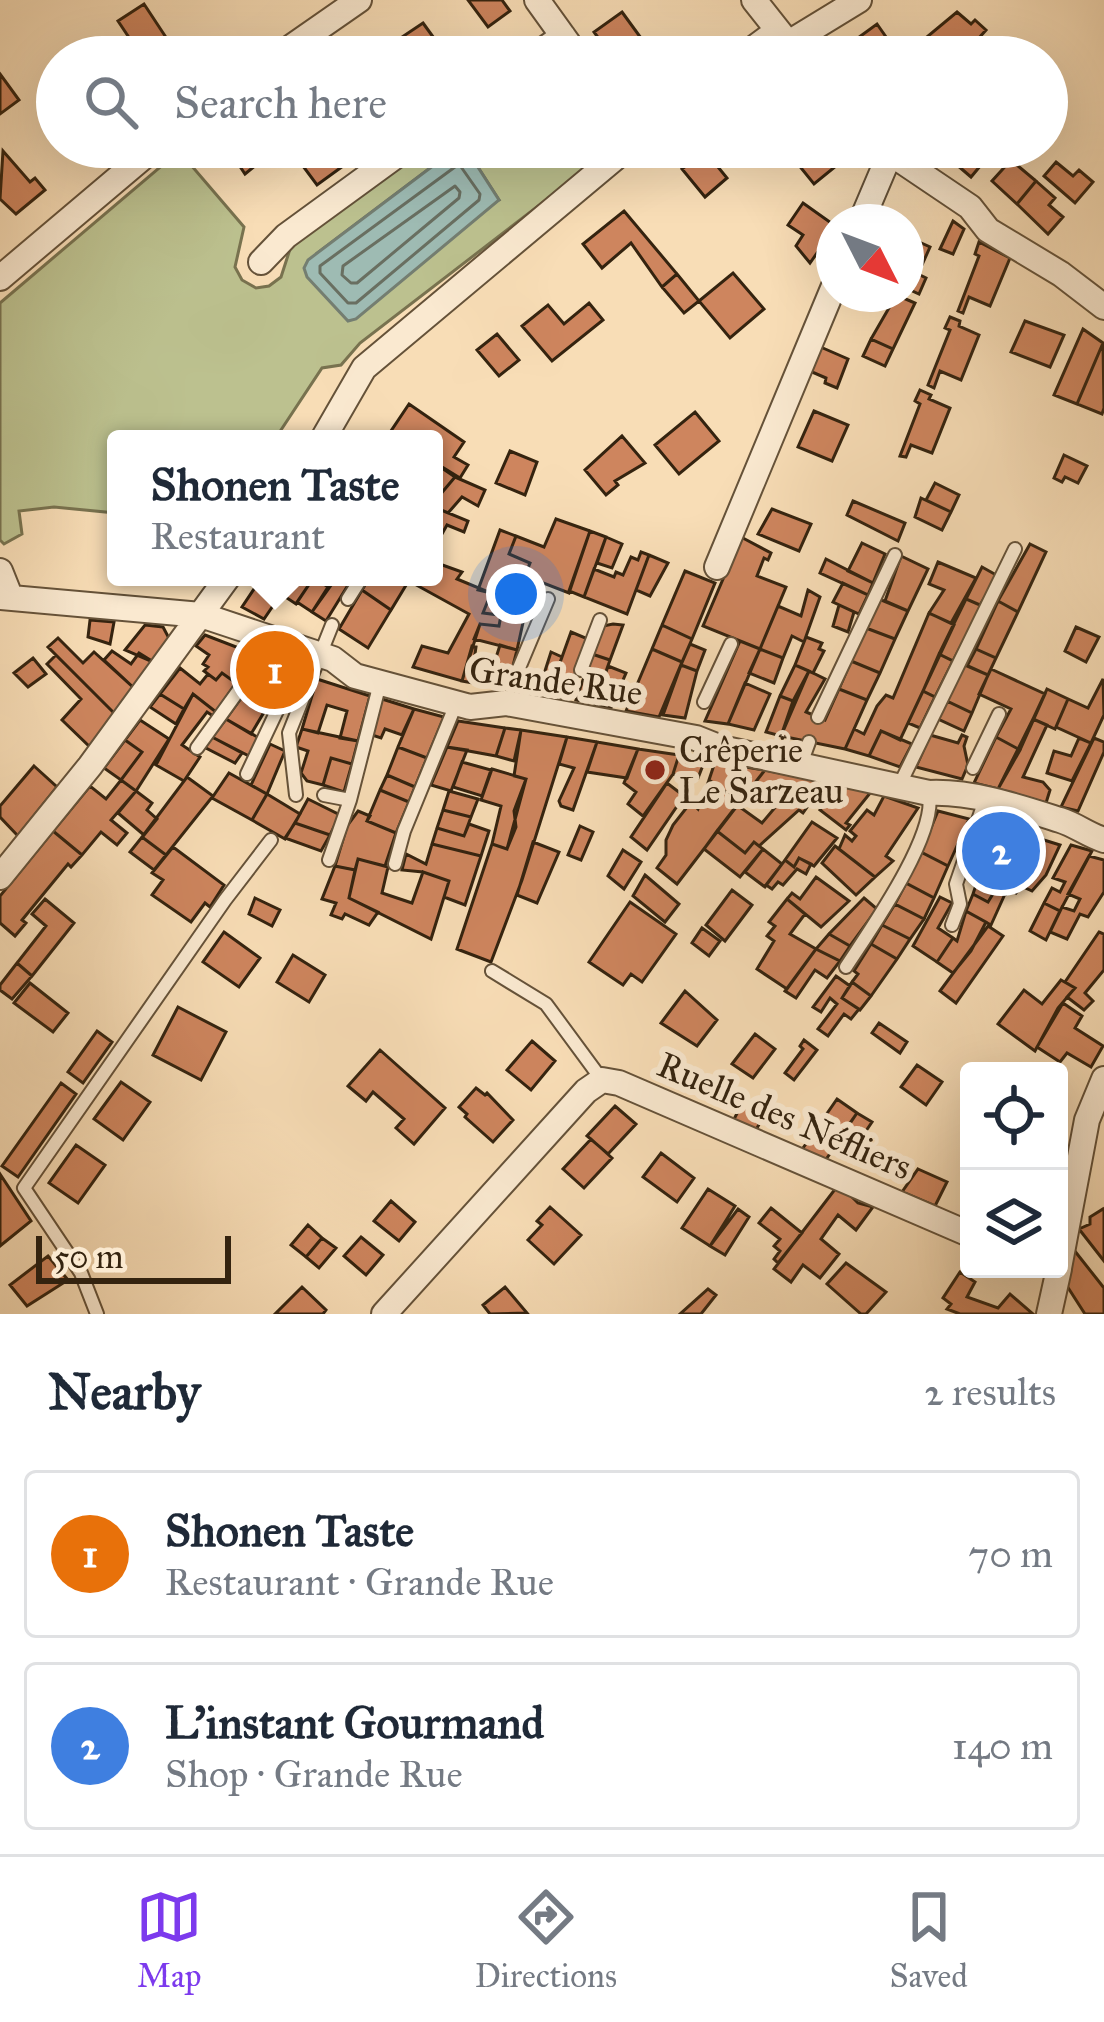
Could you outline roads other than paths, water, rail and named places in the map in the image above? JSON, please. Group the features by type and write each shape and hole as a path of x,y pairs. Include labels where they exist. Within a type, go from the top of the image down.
{"street":[{"path":"307,36 359,0"},
{"path":"537,0 562,36"},
{"path":"754,0 782,36"},
{"path":"801,36 859,0"},
{"path":"3,270 129,168"},
{"path":"261,262 286,236 379,168"},
{"path":"328,430 364,368 603,168"},
{"path":"867,204 879,168"},
{"path":"911,168 970,207 988,230 1061,274 1104,307"},
{"path":"717,567 823,312"},
{"path":"0,571 5,597"},
{"path":"0,877 90,766 222,586"},
{"name":"Grande Rue","path":"5,597 201,615 275,639 307,658 333,659 355,676 456,704 470,707 509,697 569,706 697,729 721,748 805,753 928,793 972,785 1104,840"},
{"path":"1068,1209 1087,1120 1104,1079"},
{"name":"Ruelle des Néfliers","path":"384,1314 586,1091 602,1080 960,1230"},
{"path":"1049,1314 1054,1278"}],"lane":[{"path":"899,786 1015,548"},
{"path":"818,717 895,555"},
{"path":"348,599 356,586"},
{"path":"519,668 548,599"},
{"path":"581,670 600,620"},
{"path":"296,795 289,733 307,658 332,625"},
{"path":"197,748 275,639"},
{"path":"704,702 731,644"},
{"path":"329,860 350,800 380,682"},
{"path":"247,774 283,698"},
{"path":"395,864 456,704"},
{"path":"952,925 960,904 956,884 972,785 999,714"},
{"path":"846,967 918,845 931,805 928,793"},
{"path":"324,794 350,800"},
{"path":"97,1314 80,1273 24,1188 272,840"},
{"path":"492,970 546,1004 602,1080"}],"water":[{"path":"430,168 478,168 499,200 356,319 348,321 307,277 308,260"}],"place":[{"name":"Shonen Taste","path":"275,670"},
{"name":"Crêperie Le Sarzeau","path":"655,770"},
{"name":"L'instant Gourmand","path":"1001,851"}]}
